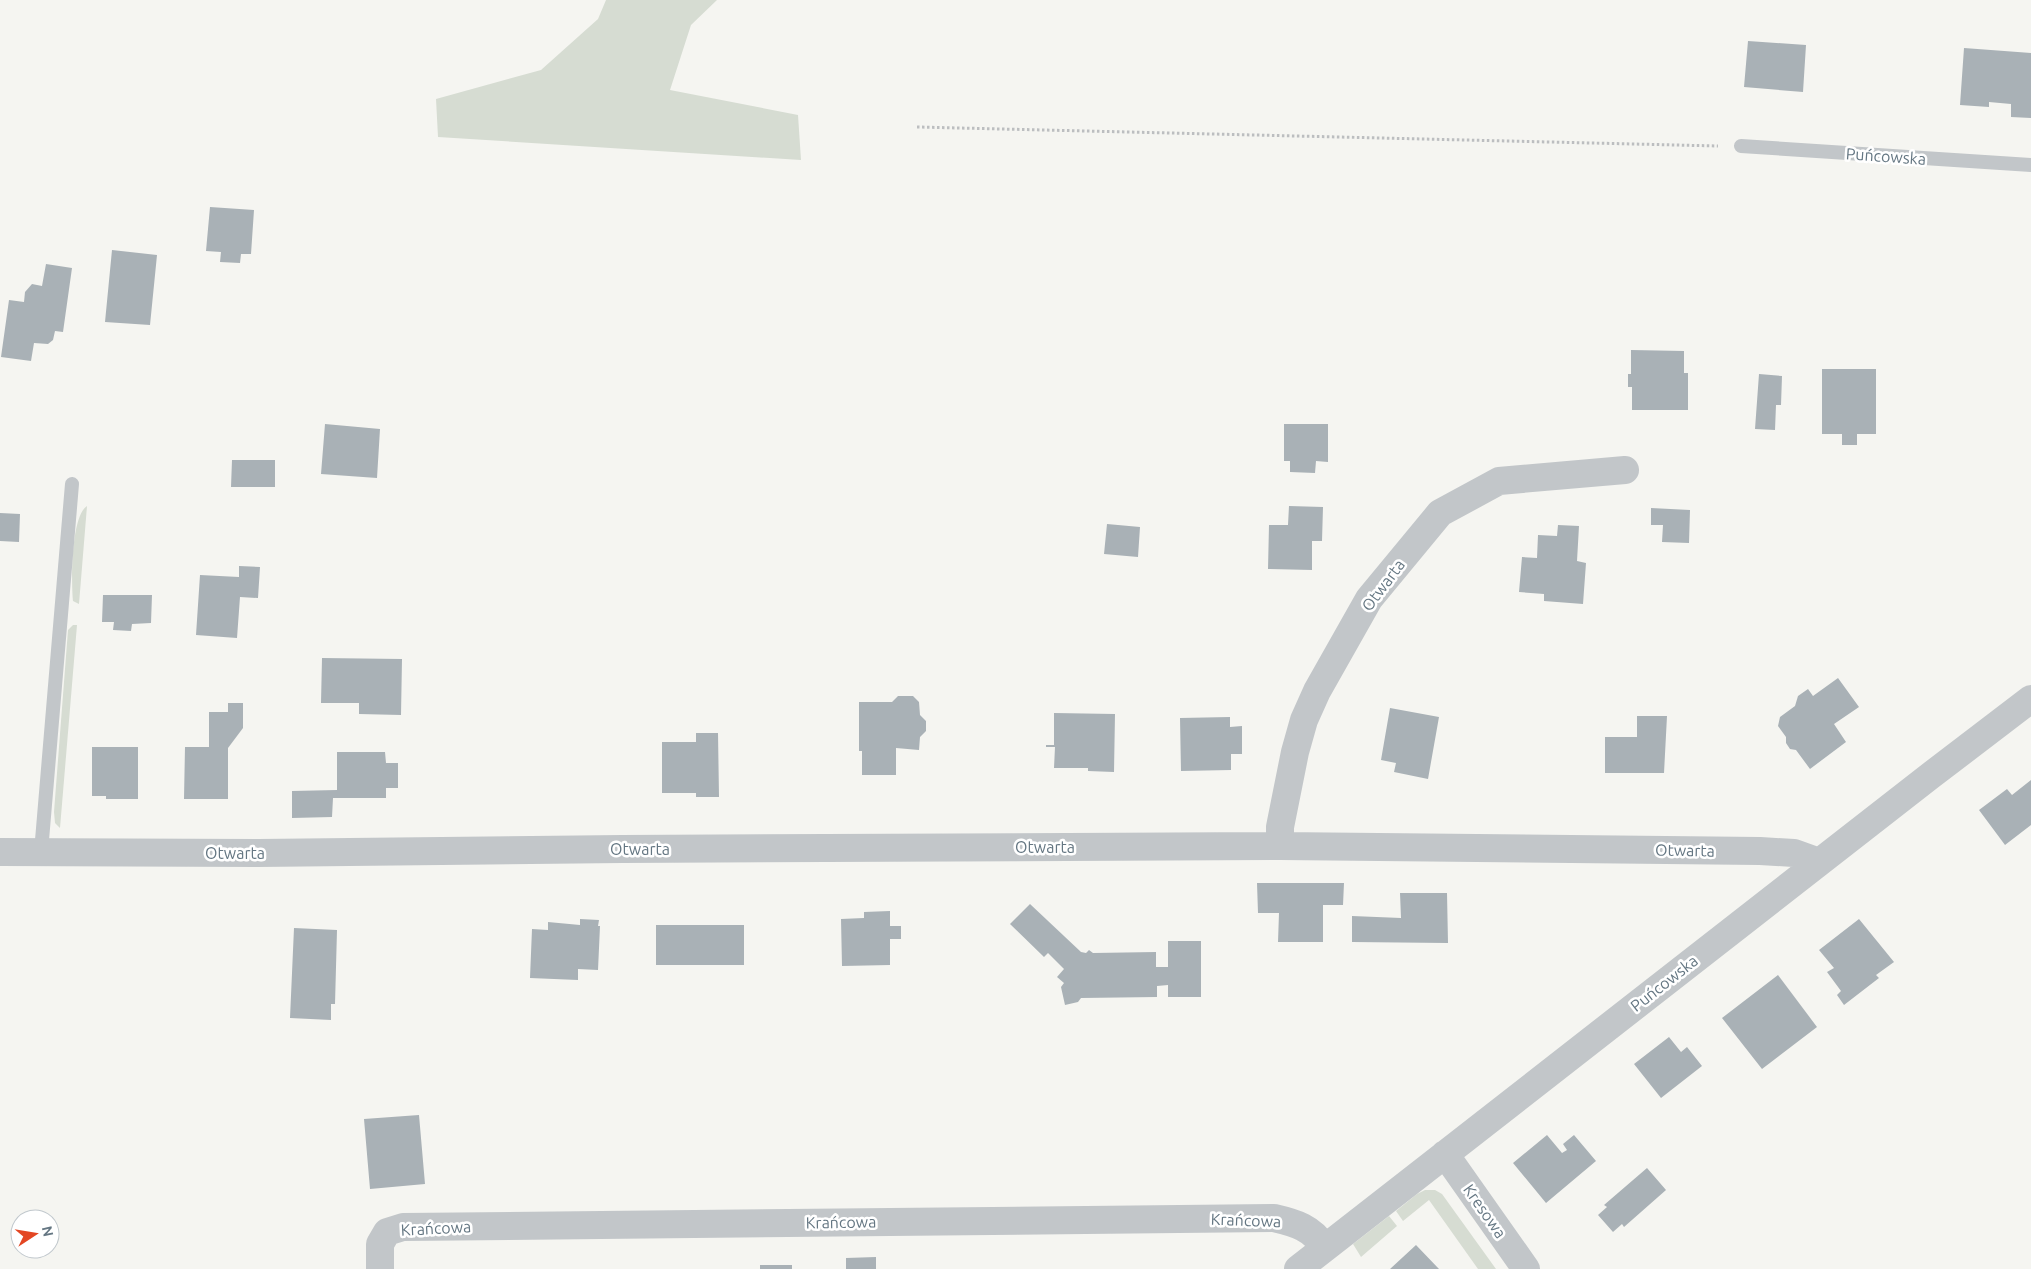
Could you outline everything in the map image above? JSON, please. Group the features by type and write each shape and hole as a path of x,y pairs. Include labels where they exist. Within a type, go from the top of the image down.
{"street":[{"name":"Otwarta","path":"1280,846 1280,827 1295,752 1304,720 1317,691 1369,599 1440,513 1499,481 1626,470"},
{"name":"Puńcowska","path":"1298,1269 1324,1246 2031,699"},
{"name":"Otwarta","path":"0,852 258,853 622,849 1280,846 1760,851 1794,853 1819,862"},
{"name":"Kresowa","path":"1445,1154 1526,1269"},
{"name":"Krańcowa","path":"380,1269 380,1244 388,1232 403,1227 1274,1218 1292,1222 1306,1228 1316,1235 1324,1246"}],"lane":[{"name":"Puńcowska","path":"1741,146 2031,166"},
{"path":"41,852 72,484"}],"path":[{"path":"917,128 1741,146"}],"shaded area":[{"path":"606,0 717,0 691,25 670,90 798,115 801,160 438,137 436,99 541,70 598,19"},
{"path":"87,506 79,604 73,601 73,550 78,522"},
{"path":"73,625 77,625 60,828 55,823 54,812 68,630"},
{"path":"1425,1190 1435,1190 1442,1194 1496,1269 1478,1269 1429,1200 1403,1221 1396,1211"},
{"path":"1389,1216 1397,1226 1361,1257 1353,1244"}],"building":[{"path":"1748,41 1806,45 1803,92 1744,87"},
{"path":"1964,48 2031,53 2031,118 2011,117 2011,104 1989,102 1989,107 1960,105"},
{"path":"210,207 254,210 251,254 241,254 240,263 220,262 221,252 206,251"},
{"path":"112,250 157,255 150,325 105,322"},
{"path":"46,264 72,268 63,332 55,331 53,340 48,344 34,343 31,361 1,357 9,300 24,302 25,292 32,284 42,286"},
{"path":"1631,350 1684,351 1684,373 1688,373 1688,410 1632,410 1632,387 1628,387 1628,374 1631,374"},
{"path":"1822,369 1876,369 1876,434 1857,434 1857,445 1842,445 1842,434 1822,434"},
{"path":"1759,374 1782,376 1781,405 1776,405 1775,430 1755,429"},
{"path":"325,424 380,429 377,478 321,474"},
{"path":"1284,424 1328,424 1328,462 1316,461 1315,473 1290,472 1290,461 1284,461"},
{"path":"232,460 275,460 275,487 231,487"},
{"path":"1289,506 1323,507 1322,541 1312,541 1312,570 1268,569 1269,525 1288,525"},
{"path":"1651,508 1690,510 1689,543 1662,542 1663,525 1651,525"},
{"path":"0,513 20,514 19,542 0,541"},
{"path":"1107,524 1140,527 1138,557 1104,554"},
{"path":"1558,525 1579,526 1577,561 1586,563 1583,604 1544,601 1544,594 1519,592 1522,557 1537,558 1538,535 1557,536"},
{"path":"239,566 260,567 258,598 240,597 237,638 196,635 200,575 239,577"},
{"path":"103,595 152,595 151,623 132,624 131,631 113,630 114,622 102,622"},
{"path":"322,658 402,659 401,715 359,714 359,703 321,703"},
{"path":"1838,678 1859,707 1834,724 1846,742 1810,769 1796,750 1790,749 1786,743 1786,737 1778,726 1780,717 1795,706 1798,696 1808,689 1813,696"},
{"path":"898,696 913,696 919,702 920,715 926,721 926,731 920,737 919,750 896,748 896,775 862,775 862,751 859,751 859,702 892,702"},
{"path":"228,703 243,703 243,728 228,748 228,799 184,799 185,747 209,747 209,712 228,712"},
{"path":"1390,708 1439,717 1428,779 1394,772 1396,763 1381,760"},
{"path":"1054,713 1115,714 1114,772 1088,771 1088,768 1054,768 1055,747 1046,747 1046,745 1054,745"},
{"path":"1637,716 1667,716 1664,773 1605,773 1605,737 1637,737"},
{"path":"1230,717 1230,727 1242,726 1242,754 1231,754 1231,770 1181,771 1180,718"},
{"path":"696,733 718,733 719,797 696,797 696,793 662,793 662,742 696,742"},
{"path":"92,747 138,747 138,799 106,799 106,796 92,796"},
{"path":"337,752 385,752 386,763 398,763 398,788 386,788 386,798 333,798 332,817 292,818 292,791 337,790"},
{"path":"2031,780 2031,825 2005,845 1979,810 2007,789 2012,795"},
{"path":"1257,883 1344,883 1343,905 1323,905 1323,942 1278,942 1279,913 1258,913"},
{"path":"1400,893 1447,893 1448,943 1352,942 1352,916 1401,918"},
{"path":"1030,904 1081,952 1086,953 1089,950 1093,953 1156,952 1156,967 1168,967 1168,941 1201,941 1201,997 1168,997 1168,985 1157,986 1157,997 1081,998 1078,1002 1065,1005 1061,987 1064,983 1057,977 1064,969 1048,953 1044,957 1010,924"},
{"path":"890,911 890,926 901,926 901,939 890,939 890,965 842,966 841,919 864,918 864,912"},
{"path":"580,919 599,920 598,970 578,969 578,980 530,978 532,929 548,930 548,922 580,925"},
{"path":"1859,919 1894,962 1876,975 1879,978 1844,1005 1837,995 1841,991 1827,972 1834,968 1819,950"},
{"path":"656,925 744,925 744,965 656,965"},
{"path":"294,928 337,930 335,1004 331,1004 331,1020 290,1018"},
{"path":"1778,975 1817,1027 1762,1069 1722,1018"},
{"path":"1669,1037 1681,1052 1687,1047 1702,1066 1661,1098 1634,1064"},
{"path":"419,1115 425,1184 370,1189 364,1119"},
{"path":"1547,1135 1562,1153 1567,1150 1563,1144 1574,1135 1596,1161 1546,1203 1513,1163"},
{"path":"1647,1168 1666,1190 1624,1227 1622,1224 1613,1232 1598,1215 1607,1207 1604,1205"},
{"path":"1416,1245 1439,1269 1390,1269"},
{"path":"876,1257 876,1269 846,1269 846,1258"},
{"path":"760,1265 792,1265 792,1269 760,1269"}]}
